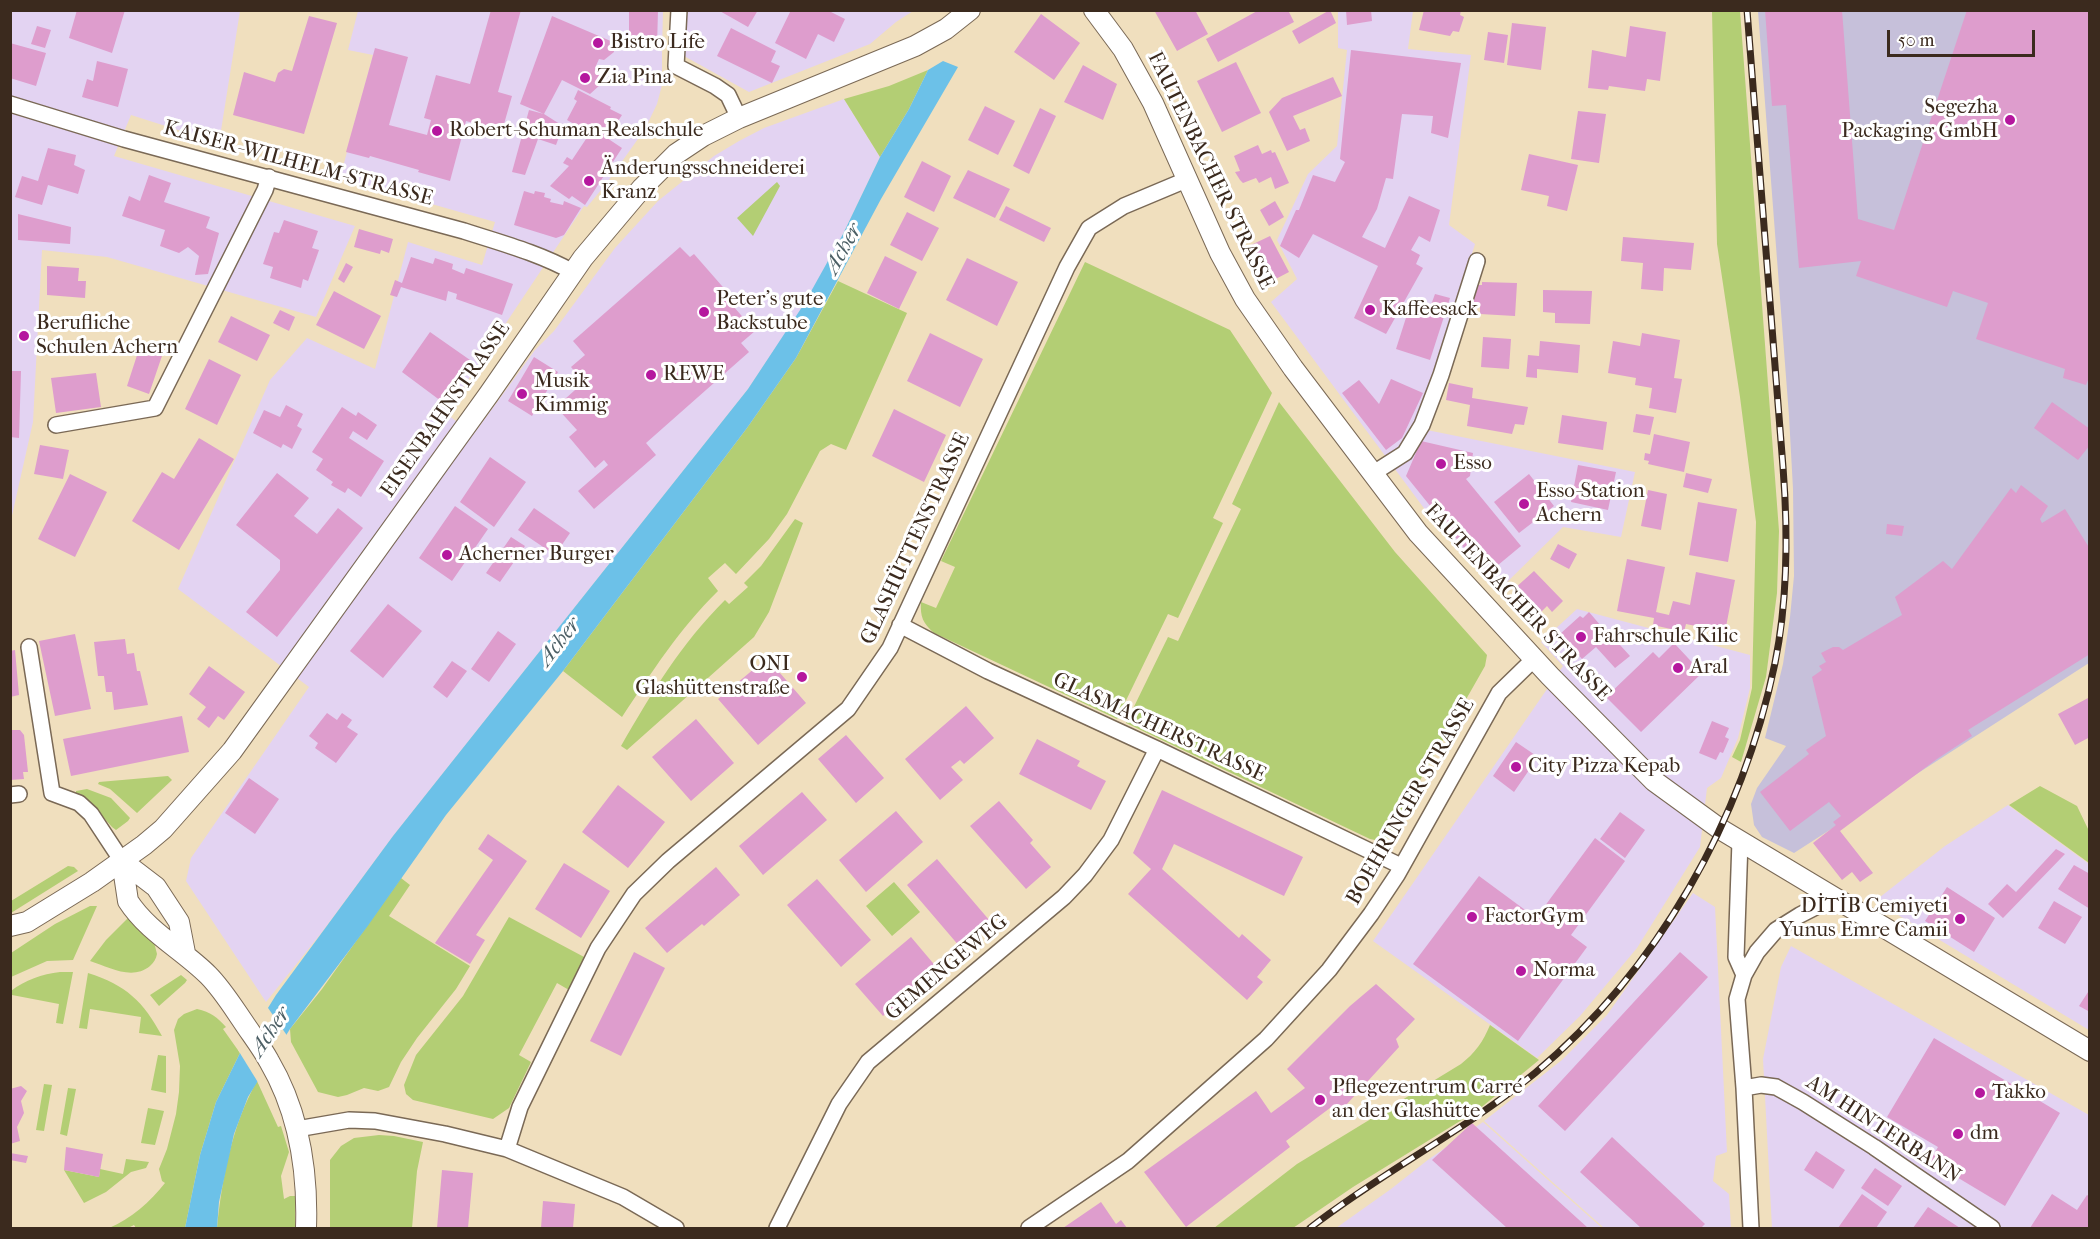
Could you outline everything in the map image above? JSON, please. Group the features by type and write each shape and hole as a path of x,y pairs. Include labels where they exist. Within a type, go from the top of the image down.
{"street":[{"path":"679,10 676,66 716,86 728,96 739,118"},
{"name":"EISENBAHNSTRASSE","path":"10,940 19,924 122,861 163,829 232,751 489,394 573,272 642,188 676,154 703,136 739,118 897,55 946,29 970,10"},
{"name":"FAUTENBACHER STRASSE","path":"1094,10 1136,70 1220,254 1245,299 1293,368 1418,533 1534,659 1654,781 1720,829 2090,1051"},
{"name":"KAISER-WILHELM-STRASSE","path":"10,104 124,139 269,177 512,246 573,272"},
{"path":"56,424 155,408 265,190 269,177"},
{"name":"GLASHÜTTENSTRASSE","path":"507,1149 520,1107 598,948 634,894 668,861 848,709 890,648 1067,267 1089,228 1124,206 1186,180"},
{"path":"1372,474 1404,453 1422,425 1441,375 1477,261"},
{"name":"GLASMACHERSTRASSE","path":"900,625 988,671 1157,748 1401,866"},
{"path":"29,647 52,793 79,803 91,814 122,861 156,887 179,922 185,953"},
{"name":"BOEHRINGER STRASSE","path":"1029,1228 1128,1161 1266,1039 1329,970 1371,914 1401,866 1499,693 1534,659"},
{"name":"GEMENGEWEG","path":"777,1228 839,1104 868,1062 1064,897 1085,875 1111,840 1157,748"},
{"path":"1740,841 1736,957 1744,975"},
{"path":"122,861 128,901 158,934 185,953 210,977 240,1016 269,1061 288,1102 302,1150 307,1196 306,1228"},
{"path":"1751,1228 1737,999 1744,975 1757,952 1776,930 1835,897"},
{"name":"AM HINTERBANN","path":"1744,1088 1761,1085 1776,1087 1803,1102 1874,1147 1992,1228"},
{"path":"297,1129 349,1120 375,1121 446,1134 507,1149 623,1197 676,1228"}],"shaded area":[{"path":"11,11 240,11 219,143 131,115 114,156 355,226 316,317 107,257 42,250 33,422 11,520"},
{"path":"358,11 663,11 662,50 660,50 662,51 662,85 657,104 645,129 606,184 587,207 584,206 446,413 473,435 535,350 554,331 615,248 658,201 714,156 764,128 844,99 880,157 843,234 804,305 748,389 393,836 322,932 266,1002 186,881 191,858 309,687 178,589 270,380 307,338 375,369 408,242 482,265 495,222 340,178 373,55 348,50"},
{"path":"686,11 913,11 870,44 749,92 684,56"},
{"path":"1338,11 1413,11 1408,49 1471,55 1449,225 1475,244 1417,428 1635,472 1621,537 1563,527 1498,591 1429,515 1271,302 1297,279 1277,240 1308,174 1337,146 1347,50 1338,48"},
{"path":"1758,11 2089,11 2089,663 1794,853 1762,837 1754,825 1751,804 1757,788 1786,746 1765,738 1783,664 1794,576 1789,416"},
{"path":"1577,609 1750,655 1750,688 1738,738 1721,778 1707,788 1700,847 1637,948 1580,1016 1537,1058 1373,941 1563,666 1541,642"},
{"path":"2008,805 2089,864 2089,1030 1875,901 1945,846"},
{"path":"1693,893 1715,907 1727,1152 1716,1156 1713,1181 1729,1194 1731,1228 1604,1228 1484,1121 1562,1060 1607,1015"},
{"path":"1791,946 2089,1115 2089,1228 1772,1228 1763,1059 1781,967"},
{"path":"1483,1122 1602,1228 1336,1228 1429,1159"}],"green space":[{"path":"1712,11 1740,11 1779,531 1777,593 1766,677 1741,762 1732,757 1740,740 1752,688 1756,522 1717,244"},
{"path":"928,70 909,109 880,157 844,99 889,86"},
{"path":"777,182 780,186 753,236 737,218"},
{"path":"1085,262 1230,330 1272,393 1213,518 1223,523 1178,618 1168,614 1117,719 934,633 925,623 921,612 921,602 936,608 955,567 941,561"},
{"path":"838,281 907,313 846,450 831,444 820,451 787,514 769,539 736,574 725,563 708,578 718,591 678,636 622,717 563,671 747,428 796,358"},
{"path":"1279,402 1395,552 1487,655 1485,666 1385,842 1370,839 1126,723 1168,637 1178,641 1241,509 1232,504"},
{"path":"795,519 803,523 769,612 754,637 627,750 621,746 656,688 694,634 725,600 729,604 748,587 744,583 761,566"},
{"path":"168,776 172,780 137,813 110,789 98,784 99,782"},
{"path":"2040,786 2077,806 2089,831 2089,863 2009,805"},
{"path":"87,789 111,798 130,818 128,821 116,830 112,827 94,807 76,795 76,791"},
{"path":"68,866 78,871 11,913 11,901"},
{"path":"401,878 410,885 389,916 470,966 456,989 417,1038 401,1062 389,1087 378,1091 364,1088 338,1097 318,1092 291,1042 290,1029 322,989"},
{"path":"894,882 920,912 892,936 866,906"},
{"path":"90,906 97,906 73,960 47,961 11,977 11,953 55,924"},
{"path":"509,917 586,958 569,990 557,983 519,1055 531,1062 509,1108 493,1119 413,1100 406,1094 404,1085 416,1055 463,996"},
{"path":"128,918 154,942 157,954 151,965 143,970 128,973 90,961 106,940"},
{"path":"73,972 63,1024 56,1023 59,1004 12,995 11,999 11,991 22,984 40,976"},
{"path":"88,973 113,983 132,996 148,1013 162,1036 139,1033 141,1017 90,1009 87,1029 79,1028"},
{"path":"181,975 187,980 185,983 159,1006 150,995"},
{"path":"197,1009 210,1013 223,1023 226,1027 223,1029 240,1053 216,1102 200,1155 185,1228 136,1228 134,1225 128,1228 109,1228 140,1209 165,1183 162,1181 159,1169 167,1149 179,1092 180,1066 174,1030 178,1019"},
{"path":"1490,1025 1539,1060 1478,1110 1353,1187 1293,1228 1214,1228 1297,1164 1461,1064 1478,1047"},
{"path":"158,1055 166,1056 166,1093 151,1090"},
{"path":"257,1081 278,1127 281,1126 289,1152 281,1176 284,1199 295,1196 295,1228 217,1228 229,1152 248,1098"},
{"path":"44,1084 52,1085 44,1131 36,1130"},
{"path":"68,1088 76,1089 67,1136 60,1134"},
{"path":"148,1108 164,1111 155,1145 141,1143"},
{"path":"379,1135 423,1142 417,1171 412,1228 330,1228 330,1160 341,1146 354,1138"},
{"path":"126,1159 149,1162 146,1168 131,1172 106,1192 84,1203 64,1170 99,1177 100,1169 123,1174"}],"water":[{"name":"Acher","path":"943,61 958,67 881,199 796,358 747,428 563,671 446,815 367,927 290,1029 248,1097 234,1134 219,1202 217,1228 185,1228 200,1155 216,1102 240,1053 276,995 393,836 748,389 804,304 928,70"}],"pier":[{"path":"266,1005 288,1037 259,1084 238,1050"}],"building":[{"path":"77,10 125,10 112,53 69,38"},
{"path":"491,10 521,10 498,92 512,96 502,131 466,121 450,181 370,156 369,158 346,152 375,48 408,57 389,125 427,135 431,120 424,118 436,75 470,84"},
{"path":"629,10 658,10 657,47 629,46"},
{"path":"718,10 758,10 748,27"},
{"path":"791,10 827,10 845,19 834,42 818,34 806,59 775,43"},
{"path":"1154,10 1195,10 1208,34 1177,51"},
{"path":"1259,10 1288,10 1294,22 1218,62 1206,39"},
{"path":"1330,10 1336,23 1299,44 1292,31"},
{"path":"1346,10 1371,10 1372,21 1347,25"},
{"path":"1424,10 1461,10 1460,15 1464,17 1459,32 1453,31 1450,36 1419,30"},
{"name":"Segezha Packaging GmbH","path":"1765,10 1842,10 1858,219 1894,230 1967,10 2090,10 2090,375 2086,385 2063,378 2065,369 1976,339 1988,303 1953,291 1947,307 1856,276 1861,261 1799,268 1786,105 1772,106"},
{"path":"1041,14 1080,43 1054,80 1014,52"},
{"path":"309,16 337,23 304,134 233,115 244,72 275,82 278,73 284,69 292,71"},
{"path":"552,16 613,42 614,52 604,60 599,59 595,68 601,72 600,85 590,94 562,80 544,114 520,104"},
{"path":"1512,23 1546,27 1541,70 1507,65"},
{"path":"37,26 51,30 45,48 31,44"},
{"path":"1630,26 1666,32 1660,81 1647,79 1645,91 1609,86 1608,90 1588,88 1592,50 1626,57"},
{"path":"731,28 776,51 771,62 780,66 772,83 717,56"},
{"path":"1488,32 1508,35 1504,63 1484,60"},
{"path":"10,43 46,53 36,86 10,78"},
{"path":"1351,50 1461,63 1448,138 1431,133 1433,116 1402,114 1393,179 1386,178 1377,209 1362,237 1385,248 1409,196 1440,210 1430,242 1419,236 1411,250 1420,255 1416,264 1423,268 1386,334 1354,318 1378,266 1313,234 1299,258 1280,246 1296,210 1299,210 1313,175 1335,182 1345,162 1340,159"},
{"path":"97,61 128,69 118,107 82,97 87,79 93,81"},
{"path":"1236,62 1261,113 1222,132 1197,81"},
{"path":"1083,65 1117,84 1103,120 1064,102"},
{"path":"1333,77 1342,96 1293,116 1300,130 1305,128 1310,141 1287,151 1269,112 1282,98"},
{"path":"578,90 622,115 607,138 622,148 585,205 572,196 569,199 550,186 569,166 563,163 567,157 572,160 590,133 567,120 577,101 574,99"},
{"path":"985,106 1015,121 998,155 968,140"},
{"path":"1040,108 1056,116 1029,174 1013,166"},
{"path":"529,110 544,114 563,126 556,145 538,139 525,175 512,172"},
{"path":"1578,111 1606,114 1599,163 1571,159"},
{"path":"1258,145 1262,154 1271,150 1272,153 1275,152 1289,183 1275,189 1271,177 1259,183 1256,178 1243,183 1240,180 1235,172 1240,171 1234,156"},
{"path":"48,148 76,155 74,165 85,170 78,194 48,185 42,205 15,197 22,176 38,181"},
{"path":"1529,154 1578,165 1567,211 1547,206 1549,196 1521,190"},
{"path":"922,161 951,176 934,212 904,197"},
{"path":"968,170 1010,189 995,218 953,198"},
{"path":"149,175 171,183 164,202 210,217 206,228 219,233 208,274 195,275 199,256 188,247 179,253 160,246 165,230 122,216 129,196 140,201"},
{"path":"524,191 534,194 535,191 545,193 544,197 551,199 550,202 563,205 564,201 581,208 564,235 556,238 514,225"},
{"path":"1275,201 1284,217 1269,226 1260,210"},
{"path":"1006,206 1051,228 1044,242 999,220"},
{"path":"907,212 939,228 922,261 890,245"},
{"path":"18,214 71,227 70,244 18,240"},
{"path":"284,220 318,231 312,248 319,250 308,281 303,279 301,288 270,278 273,267 263,264 274,232 279,233"},
{"path":"359,229 393,239 389,253 381,250 380,254 354,247"},
{"path":"1270,236 1289,272 1268,283 1249,246"},
{"path":"1623,237 1694,243 1691,270 1664,268 1663,291 1641,289 1643,263 1621,261"},
{"name":"REWE","path":"680,247 690,257 694,254 729,294 726,298 755,331 741,343 749,352 646,443 656,455 594,509 578,491 608,465 604,460 595,468 569,437 577,430 556,407 584,382 571,367 585,355 573,341"},
{"path":"885,256 917,272 899,309 867,293"},
{"path":"411,257 433,264 435,258 453,264 452,269 464,274 466,268 513,284 502,315 456,299 457,294 448,291 446,301 401,287 397,297 390,295 395,280 402,283"},
{"path":"967,258 1018,282 997,326 946,300"},
{"path":"346,263 353,267 344,283 338,279"},
{"path":"47,266 79,268 78,281 86,281 85,298 47,295"},
{"path":"1482,282 1517,283 1515,316 1480,314 1480,304 1473,304 1473,285 1482,285"},
{"path":"1543,290 1592,291 1590,324 1555,323 1555,313 1543,312"},
{"path":"334,291 381,316 364,349 316,325"},
{"path":"1435,294 1450,298 1430,360 1396,349 1412,299 1431,305"},
{"path":"280,310 295,317 289,331 273,323"},
{"path":"231,316 270,335 257,361 218,342"},
{"path":"430,332 470,360 441,401 402,372"},
{"path":"930,333 983,359 960,407 907,381"},
{"path":"1642,333 1680,340 1674,378 1682,379 1676,413 1649,408 1652,388 1635,385 1636,378 1608,373 1613,341 1640,346"},
{"path":"1483,337 1511,339 1509,369 1481,367"},
{"path":"1540,341 1580,345 1578,373 1537,369 1537,378 1526,377 1528,355 1539,356"},
{"path":"141,343 164,350 149,394 127,386"},
{"path":"534,357 558,372 532,416 508,401"},
{"path":"209,359 241,375 217,425 185,409"},
{"path":"10,371 21,371 19,438 10,437"},
{"path":"96,373 101,407 56,413 51,378"},
{"path":"1391,379 1423,393 1402,438 1386,450 1342,393 1359,380 1379,404"},
{"path":"1449,383 1473,388 1472,398 1528,407 1524,425 1515,424 1512,434 1467,426 1470,405 1446,400"},
{"path":"2052,402 2090,429 2090,445 2078,460 2034,428"},
{"path":"286,405 303,414 297,426 302,429 292,449 283,444 281,448 253,433 264,410 280,417"},
{"path":"342,407 356,416 358,412 377,425 367,440 353,431 349,438 384,461 361,497 348,488 345,493 331,485 333,482 316,470 323,459 312,452"},
{"path":"894,409 946,435 924,482 872,456"},
{"path":"1636,414 1654,417 1650,435 1633,432"},
{"path":"1562,415 1607,422 1603,450 1558,443"},
{"path":"1654,434 1690,442 1684,472 1648,464 1649,461 1644,460 1645,453 1650,454"},
{"path":"199,438 234,459 179,550 132,521 162,472 174,479"},
{"path":"1421,441 1473,453 1470,476 1466,479 1521,546 1486,575 1406,476"},
{"path":"40,445 69,450 63,479 34,474"},
{"path":"490,457 526,482 494,527 460,502"},
{"path":"1578,465 1616,472 1608,510 1571,502"},
{"path":"277,473 309,498 294,516 317,534 338,508 363,528 277,637 246,612 280,570 280,560 236,525"},
{"path":"1686,473 1712,479 1708,493 1683,487"},
{"path":"70,474 107,492 75,557 38,539"},
{"name":"Esso-Station Achern","path":"1529,474 1554,506 1519,533 1494,502"},
{"path":"2021,485 2048,506 2040,519 2042,523 2065,509 2090,549 2090,654 1968,730 1972,736 1840,831 1873,873 1860,882 1852,872 1842,880 1813,843 1836,825 1833,822 1841,816 1829,802 1790,831 1760,792 1809,754 1806,750 1826,736 1812,677 1822,670 1819,666 1826,662 1821,653 1833,647 1843,650 1902,615 1895,597 1943,561 1952,569 2011,488 2016,493"},
{"path":"1648,490 1667,494 1661,530 1641,526"},
{"path":"1698,502 1737,509 1728,562 1689,555"},
{"path":"455,506 488,529 452,581 419,558"},
{"path":"534,508 570,533 555,555 518,530"},
{"path":"1887,524 1904,526 1902,536 1886,534"},
{"path":"511,537 525,546 500,582 486,573"},
{"path":"1558,544 1577,554 1569,569 1550,559"},
{"path":"1627,559 1665,567 1656,612 1669,615 1673,601 1690,605 1696,572 1735,580 1725,632 1686,624 1684,632 1653,625 1654,618 1617,611"},
{"path":"1534,571 1563,601 1552,612 1547,606 1538,615 1514,589"},
{"path":"388,604 422,631 383,678 350,651"},
{"name":"Fahrschule Kilic","path":"1589,612 1601,626 1595,631 1603,640 1610,634 1630,656 1615,668 1596,647 1582,659 1560,634 1580,616 1583,618"},
{"path":"498,631 516,644 489,682 471,669"},
{"path":"75,634 91,709 55,716 39,641"},
{"path":"125,639 127,654 134,653 148,705 114,710 112,692 106,692 104,676 98,676 94,642"},
{"path":"1674,643 1702,673 1641,732 1606,697 1653,652 1659,658"},
{"path":"15,650 19,695 10,697 10,651"},
{"path":"767,658 806,703 758,745 718,699"},
{"path":"452,661 467,671 447,698 433,687"},
{"path":"209,666 245,692 224,720 218,716 209,728 197,719 206,707 189,694"},
{"path":"2090,697 2090,737 2075,745 2058,714"},
{"path":"966,706 994,738 964,764 960,760 951,767 963,780 940,800 905,759"},
{"path":"327,713 337,720 342,713 352,720 347,727 358,734 336,763 315,748 318,743 309,736"},
{"path":"182,716 189,752 71,776 63,739"},
{"path":"696,719 734,763 691,801 652,757"},
{"path":"1712,721 1729,728 1725,737 1729,739 1723,753 1720,752 1716,760 1699,753"},
{"path":"10,730 20,730 24,735 28,772 23,772 24,779 10,780"},
{"path":"846,735 884,778 856,803 818,759"},
{"path":"1037,739 1080,761 1077,766 1106,781 1091,810 1019,774"},
{"name":"City Pizza Kepab","path":"1516,742 1538,757 1514,792 1493,776"},
{"path":"249,778 279,799 255,834 225,813"},
{"path":"618,785 665,822 628,868 582,832"},
{"path":"1162,790 1303,857 1284,896 1174,844 1162,869 1239,938 1242,934 1271,960 1257,977 1263,982 1247,1000 1128,894 1151,869 1133,853"},
{"path":"802,792 827,820 763,875 739,846"},
{"path":"999,801 1033,840 1030,843 1051,867 1026,889 970,826"},
{"path":"896,811 923,842 866,892 839,860"},
{"path":"1620,812 1645,830 1625,858 1600,839"},
{"path":"488,834 527,861 476,935 485,940 470,964 435,943 493,860 478,849"},
{"path":"1595,838 1625,861 1571,935 1587,947 1518,1041 1413,964 1479,876 1536,918"},
{"path":"2056,849 2065,854 2003,918 1988,904 2007,884 2016,892"},
{"path":"937,859 990,921 960,947 907,885"},
{"path":"564,863 610,891 581,938 535,909"},
{"path":"2074,865 2090,874 2090,909 2058,889"},
{"path":"716,867 740,895 704,926 702,924 667,953 645,928"},
{"path":"817,879 871,940 841,967 787,905"},
{"name":"DİTİB Cemiyeti Yunus Emre Camii","path":"1947,887 1995,918 1974,952 1925,921"},
{"path":"2054,901 2082,917 2065,944 2038,928"},
{"path":"911,937 938,969 883,1016 855,984"},
{"path":"634,952 665,968 621,1056 590,1041"},
{"path":"1680,952 1708,977 1565,1131 1538,1106"},
{"name":"Pflegezentrum Carré an der Glashütte","path":"1376,984 1415,1019 1396,1039 1399,1047 1336,1116 1330,1108 1286,1141 1290,1147 1186,1227 1144,1172 1256,1091 1271,1113 1305,1088 1287,1069 1350,1006"},
{"path":"2090,989 2090,1012 2079,1006"},
{"path":"1934,1038 2060,1113 2005,1206 1930,1161 1938,1147 1887,1117"},
{"path":"21,1086 27,1091 21,1101 24,1113 17,1127 20,1141 10,1144 10,1089"},
{"path":"1472,1123 1588,1228 1507,1228 1432,1160"},
{"path":"1612,1137 1705,1224 1701,1228 1641,1228 1580,1172"},
{"path":"66,1147 103,1154 99,1177 64,1170"},
{"path":"1816,1151 1845,1170 1833,1189 1804,1170"},
{"path":"10,1153 28,1156 26,1163 10,1160"},
{"path":"1875,1168 1902,1186 1888,1206 1861,1188"},
{"path":"442,1170 473,1173 468,1228 437,1228"},
{"path":"1862,1194 1887,1212 1876,1228 1838,1228"},
{"path":"2052,1194 2077,1210 2087,1195 2090,1197 2090,1228 2030,1228"},
{"path":"543,1201 575,1204 573,1228 541,1228"},
{"path":"1101,1202 1116,1224 1121,1220 1127,1228 1063,1228"},
{"path":"1928,1207 1960,1228 1913,1228"}],"railway":[{"path":"1310,1228 1508,1094 1535,1073 1579,1032 1620,987 1657,939 1689,888 1717,834 1741,778 1761,721 1775,663 1785,590 1786,540 1783,467 1747,10"}],"place":[{"name":"Bistro Life","path":"598,43"},
{"name":"Zia Pina","path":"585,78"},
{"name":"Segezha Packaging GmbH","path":"2010,120"},
{"name":"Robert-Schuman-Realschule","path":"437,131"},
{"name":"Änderungsschneiderei Kranz","path":"589,181"},
{"name":"Kaffeesack","path":"1370,310"},
{"name":"Peter's gute Backstube","path":"704,312"},
{"name":"Berufliche Schulen Achern","path":"24,336"},
{"name":"REWE","path":"651,375"},
{"name":"Musik Kimmig","path":"522,394"},
{"name":"Esso","path":"1441,464"},
{"name":"Esso-Station Achern","path":"1524,504"},
{"name":"Acherner Burger","path":"447,555"},
{"name":"Fahrschule Kilic","path":"1581,637"},
{"name":"Aral","path":"1678,668"},
{"name":"ONI Glashüttenstraße","path":"802,677"},
{"name":"City Pizza Kepab","path":"1516,767"},
{"name":"FactorGym","path":"1472,917"},
{"name":"DİTİB Cemiyeti Yunus Emre Camii","path":"1960,919"},
{"name":"Norma","path":"1521,971"},
{"name":"Takko","path":"1980,1093"},
{"name":"Pflegezentrum Carré an der Glashütte","path":"1320,1100"},
{"name":"dm","path":"1958,1134"}]}
